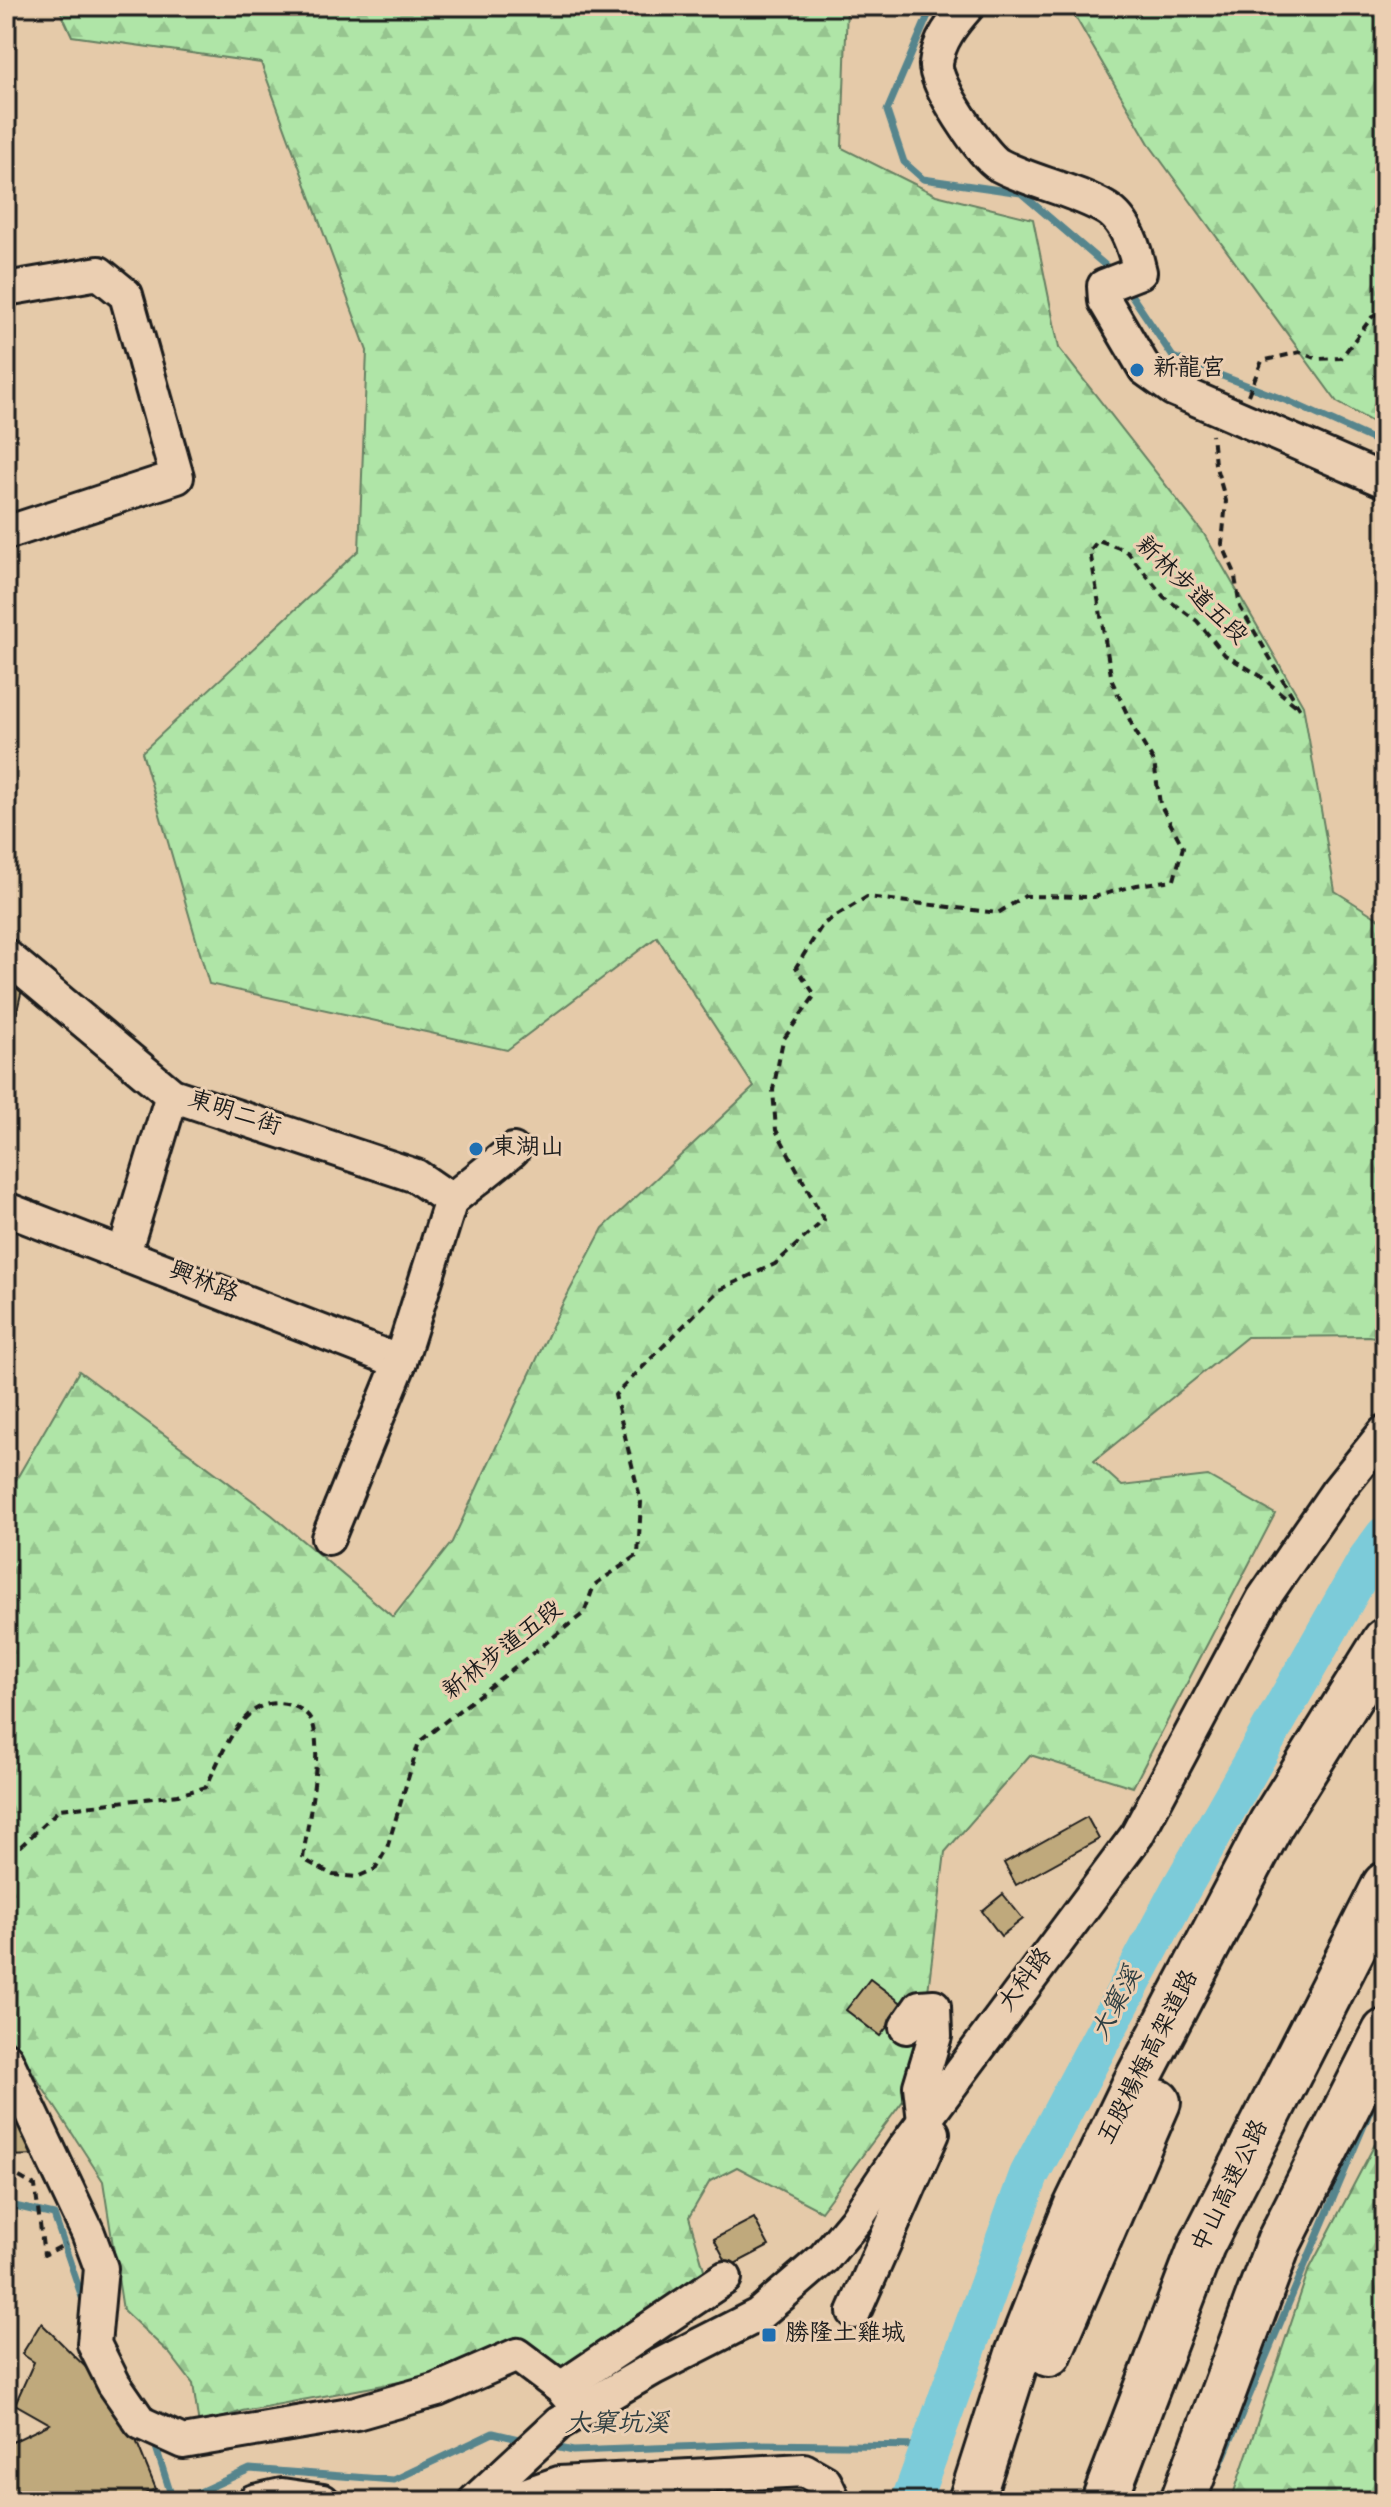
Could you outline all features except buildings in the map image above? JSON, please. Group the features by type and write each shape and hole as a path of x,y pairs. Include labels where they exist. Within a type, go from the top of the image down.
{"highway":[{"name":"五股楊梅高架道路","path":"971,2501 1018,2354 1076,2207 1134,2086 1271,1824 1385,1641"},
{"name":"五股楊梅高架道路","path":"1000,2501 1045,2364 1160,2096 1299,1827 1385,1687"},
{"name":"中山高速公路","path":"1104,2501 1202,2245 1385,1885"},
{"path":"1183,2501 1279,2242 1385,2032"}],"street":[{"path":"968,6 942,40 935,67 942,86 975,141 998,164 1108,210 1132,241 1140,272 1121,279 1105,301 1145,369 1173,389 1385,481"},
{"path":"6,289 99,273 126,295 177,477 6,533"},
{"name":"東明二街","path":"6,956 172,1095 416,1176 451,1200"},
{"path":"124,1253 172,1095"},
{"path":"328,1538 400,1362 451,1200 513,1150"},
{"name":"興林路","path":"6,1209 400,1362"},
{"name":"大科路","path":"567,2407 758,2315 793,2287 855,2221 924,2121 1137,1835 1263,1599 1336,1493 1385,1432"},
{"path":"906,2027 920,2007 934,2006 935,2036 920,2086 924,2121"},
{"path":"6,2059 88,2233 101,2268 94,2344 114,2384 141,2423 183,2442 356,2413 437,2390 517,2355 567,2407"},
{"path":"854,2312 959,2075"},
{"path":"475,2501 567,2407 725,2278"},
{"path":"507,2501 559,2483 804,2470 825,2482 834,2501"},
{"path":"254,2501 282,2495 323,2501"}],"path":[{"path":"1253,380 1262,361 1275,357 1300,352 1318,359 1341,358 1372,317 1385,312"},
{"name":"新林步道五段","path":"6,1846 21,1846 60,1809 178,1795 206,1787 231,1733 245,1716 282,1702 300,1707 312,1722 314,1757 303,1859 333,1875 357,1877 375,1869 387,1848 419,1742 584,1613 594,1585 638,1555 641,1502 615,1395 719,1290 775,1264 824,1220 776,1130 773,1090 783,1040 815,995 796,967 823,924 867,897 998,913 1025,896 1094,897 1137,885 1174,880 1183,847 1160,804 1154,762 1134,729 1112,681 1090,551 1098,540 1127,551 1164,597 1197,621 1225,655 1259,675 1300,709 1240,607 1234,571 1222,544 1226,501 1215,464 1211,426 1225,411"},
{"path":"6,2174 14,2174 35,2186 44,2255 88,2233"}],"green space":[{"path":"58,6 847,6 842,148 936,195 1033,219 1059,348 1204,534 1303,705 1335,891 1385,923 1385,1339 1369,1336 1247,1337 1094,1461 1122,1486 1208,1476 1275,1514 1133,1787 1030,1755 945,1852 917,2082 821,2211 737,2167 710,2181 689,2217 705,2273 584,2368 454,2372 242,2411 199,2426 193,2384 170,2354 123,2310 103,2181 6,2031 6,1497 79,1371 272,1515 393,1617 452,1542 561,1307 603,1228 754,1087 657,937 507,1050 209,984 142,752 359,550 367,351 261,63 72,36"},
{"path":"1069,6 1385,6 1385,429 1337,402 1151,147"},
{"path":"1385,2125 1385,2501 1231,2501 1308,2272"}],"waterway":[{"path":"932,6 887,111 904,162 923,179 1021,193 1113,272"},
{"path":"1126,287 1173,357 1290,402 1385,445"},
{"name":"大窠溪","path":"911,2501 1029,2175 1179,1892 1368,1559 1385,1536"},
{"path":"1218,2470 1374,2102"},
{"name":"大窠坑溪","path":"6,2204 54,2215 85,2306"},
{"name":"大窠坑溪","path":"119,2361 140,2399"},
{"name":"大窠坑溪","path":"180,2501 250,2469 394,2480 493,2433 527,2441"},
{"name":"大窠坑溪","path":"154,2441 173,2501"},
{"name":"大窠坑溪","path":"551,2446 573,2451 757,2444 928,2446"}],"place":[{"name":"新龍宮","path":"1137,370"},
{"name":"東湖山","path":"476,1149"},
{"name":"勝隆土雞城","path":"769,2335"}]}
